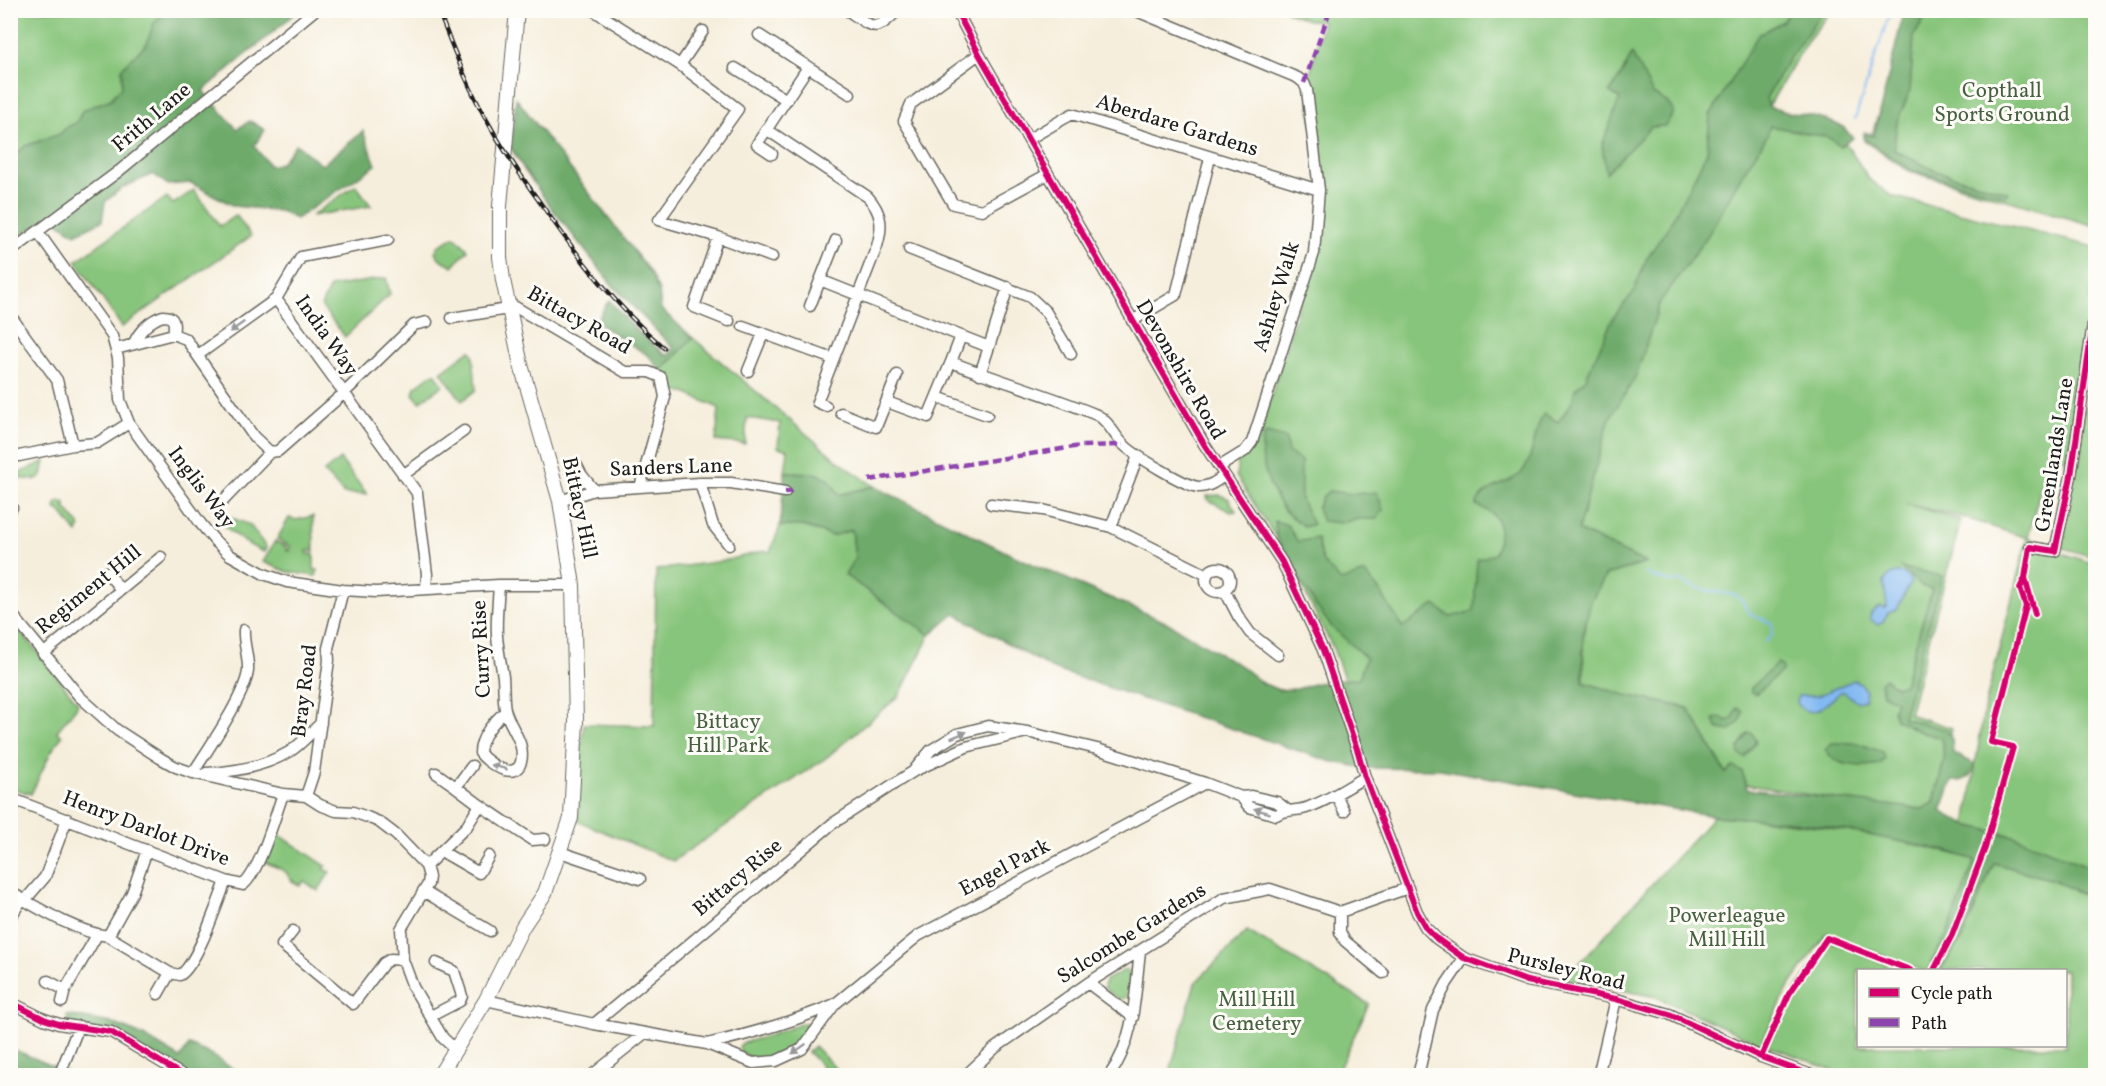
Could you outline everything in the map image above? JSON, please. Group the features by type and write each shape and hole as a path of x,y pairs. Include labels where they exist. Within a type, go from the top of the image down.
{"main road":[{"name":"Bittacy Hill","path":"439,1076 486,1000 523,926 545,894 571,818 572,807 576,721 573,585 560,501 521,365 500,257 500,206 516,10"}],"street":[{"name":"Frith Lane","path":"10,252 172,128 315,10"},
{"path":"592,10 680,65 738,109 659,220 718,237 772,257"},
{"path":"847,10 875,26 883,25 898,10"},
{"name":"Devonshire Road","path":"956,10 1132,321 1222,472 1282,562 1323,650 1358,752"},
{"name":"Ashley Walk","path":"951,362 1100,416 1123,445 1138,456 1197,487 1213,483 1252,442 1314,254 1319,190 1307,90 1298,78 1134,10"},
{"path":"680,65 703,31"},
{"path":"759,35 850,94"},
{"path":"979,54 911,104 904,120 953,204 981,210 1048,174"},
{"path":"772,154 757,144 808,67"},
{"path":"735,68 787,100"},
{"name":"Aberdare Gardens","path":"1029,139 1072,114 1319,190"},
{"path":"766,129 868,197 878,207 882,220 881,233 817,402 826,406"},
{"path":"1132,321 1176,295 1210,158"},
{"name":"Inglis Way","path":"38,232 112,336 119,369 120,400 129,423 201,524 231,555 264,574 287,582 343,590 573,585"},
{"path":"718,237 694,307 729,321"},
{"path":"198,355 276,299 301,257 388,240"},
{"path":"810,306 836,240"},
{"path":"909,249 1030,297 1046,312 1071,354"},
{"path":"820,280 989,347"},
{"path":"980,374 1008,287"},
{"name":"India Way","path":"276,299 417,494 427,574 426,588"},
{"name":"Greenlands Lane","path":"2030,547 2055,551 2071,476 2096,303"},
{"path":"452,318 508,305"},
{"name":"Bittacy Road","path":"508,305 625,372 649,372 661,377 665,397 640,487"},
{"path":"10,315 57,380 73,445"},
{"path":"134,343 138,333 163,316 175,323 173,334"},
{"path":"223,501 270,452 278,451 343,394 414,325 427,322"},
{"path":"743,326 833,360"},
{"path":"116,349 173,334 186,339 254,437 270,452"},
{"path":"748,371 763,334"},
{"path":"886,402 928,417 961,336"},
{"path":"841,413 876,427 897,375"},
{"path":"937,396 987,415"},
{"path":"10,456 97,443 129,423"},
{"path":"403,475 464,431"},
{"path":"1111,527 1138,456"},
{"path":"577,466 594,490"},
{"path":"700,483 713,525 729,545"},
{"name":"Sanders Lane","path":"560,501 594,490 700,483 731,483 785,492"},
{"path":"991,504 1043,510 1111,527 1206,575"},
{"name":"Regiment Hill","path":"43,654 161,557"},
{"path":"1206,575 1215,568 1226,571 1230,582 1225,591"},
{"path":"107,572 121,590"},
{"path":"1206,575 1210,590 1225,591"},
{"name":"Curry Rise","path":"499,585 497,635 505,712 517,735 521,750 520,763 516,768 507,770 491,765 480,753 482,739 505,712"},
{"name":"Bray Road","path":"306,796 314,772 329,660 328,648 343,590"},
{"path":"1225,591 1250,633 1278,655"},
{"path":"10,612 79,696 117,730 159,758 193,773 283,794 306,796 336,811 357,813 379,822 396,835 426,866 429,877 401,929 403,960 413,987 443,1038 455,1048"},
{"path":"193,773 240,695 248,673 243,641 244,630"},
{"path":"193,773 245,769 288,752 321,723"},
{"name":"Bittacy Rise","path":"594,1023 832,824 914,771 932,750 957,734 988,726 1027,732 1096,749 1205,783 1241,797 1251,796 1277,802 1286,809 1306,809 1336,795 1365,777"},
{"name":"Pursley Road","path":"1358,752 1365,777 1408,888 1426,928 1437,939 1464,958 1527,981 1616,999 1669,1014 1761,1057 1814,1076"},
{"path":"456,787 472,766"},
{"path":"436,773 480,806 532,840 545,839"},
{"name":"Engel Park","path":"486,1000 707,1044 753,1063 776,1061 802,1049 835,1004 918,936 1205,783"},
{"name":"Henry Darlot Drive","path":"10,798 226,881 243,885 249,880 283,794"},
{"path":"1336,795 1344,811"},
{"path":"426,866 467,826 480,806"},
{"path":"10,918 45,877 67,819"},
{"path":"62,1002 65,990 132,893 147,850"},
{"path":"441,851 479,873 489,856"},
{"path":"560,852 640,879"},
{"path":"10,892 33,906 103,935 170,973 180,975 185,972 208,927 226,881"},
{"path":"1383,973 1345,941 1340,932 1340,912 1408,888"},
{"name":"Salcombe Gardens","path":"965,1076 995,1048 1088,983 1224,898 1270,889 1340,912"},
{"path":"423,891 490,931"},
{"path":"293,932 282,945 353,1004 384,963 391,959 403,960"},
{"path":"1108,1076 1125,1047 1132,1017 1140,951"},
{"path":"1418,1076 1433,1010 1447,983 1464,958"},
{"path":"431,1016 460,1001 462,996 454,971 436,963"},
{"path":"158,994 170,973"},
{"path":"48,981 65,990"},
{"path":"1088,983 1132,1017"},
{"path":"1598,1076 1616,999"},
{"path":"10,1002 59,1024 111,1032 184,1076"},
{"name":"Engel Park","path":"707,1044 745,1036 799,1019 835,1004"},
{"path":"59,1076 79,1026"},
{"path":"591,1076 645,1033"}],"green space":[{"path":"11,11 298,11 11,235"},
{"path":"167,11 298,11 203,91 237,129 250,121 265,130 254,146 270,166 281,163 296,144 322,165 363,131 376,165 296,219 280,211 234,206 191,183 168,185 153,174 122,188 105,202 102,221 75,234 50,217 11,241 11,159 25,146 60,134 67,127 76,123 83,110 111,99 122,86 122,68 147,43 154,23"},
{"path":"1285,11 1831,11 1808,40 1768,107 1836,129 1870,180 1892,196 2095,247 2095,277 2068,460 2049,456 2028,537 2050,549 2095,564 2095,869 2013,836 1966,825 1984,710 2027,538 1962,517 1906,504 1961,520 1909,714 1952,728 1932,809 1923,820 1868,804 1735,783 1726,773 1688,708 1623,695 1584,682 1583,635 1591,600 1606,575 1646,563 1578,530 1609,420 1474,623 1365,684 1348,689 1333,648 1277,539 1236,476 1238,461 1257,443 1314,254 1323,190 1310,106 1310,75 1323,21 1308,20"},
{"path":"1790,11 1823,11 1790,57 1766,98 1769,107 1824,119 1843,127 1853,138 1840,146 1827,137 1770,126 1767,136 1708,235 1660,302 1636,376 1609,420 1578,530 1646,563 1606,575 1591,601 1583,634 1583,682 1625,695 1688,708 1726,773 1733,767 1742,771 1747,789 1922,809 1934,803 1944,760 1942,738 1923,733 1895,719 1893,709 1896,701 1883,694 1880,683 1885,678 1896,687 1904,684 1932,589 1921,586 1901,567 1942,576 1903,718 1947,730 1952,739 1953,753 1975,764 1967,778 1952,781 1941,811 1966,825 2013,836 2095,869 2095,901 2056,881 1994,863 1962,939 1941,969 1931,962 1947,934 1975,860 1947,851 1824,826 1714,816 1440,769 1364,768 1329,761 1053,669 955,614 930,635 845,575 855,558 852,530 832,536 803,526 780,526 785,472 814,473 828,478 839,495 874,486 1012,555 1168,623 1241,666 1262,683 1279,690 1359,678 1366,658 1331,626 1316,606 1277,540 1275,521 1287,525 1298,542 1317,538 1322,561 1341,581 1365,573 1382,594 1402,627 1435,605 1450,617 1474,611 1477,559 1495,554 1499,538 1499,524 1492,514 1476,505 1479,499 1489,490 1519,475 1524,469 1544,414 1558,422 1571,404 1575,389 1585,380 1613,318 1633,293 1647,258 1668,227 1707,152 1710,115 1758,35 1783,21"},
{"path":"1904,11 1929,11 1914,36 1910,91 1897,122 1894,150 1936,171 2008,192 2006,196 1911,170 1863,138 1864,135 1874,136"},
{"name":"Copthall Sports Ground","path":"1917,11 2095,11 2095,226 1909,171 1864,141 1864,132 1872,134 1898,53"},
{"path":"1632,54 1653,94 1667,102 1674,112 1665,126 1651,127 1606,173 1602,145 1620,98 1609,93"},
{"path":"516,98 649,271 659,291 661,309 693,338 661,371 649,356 596,322 609,300 636,330 667,356 674,349 613,286 525,171 511,148"},
{"path":"356,185 371,206 311,216"},
{"path":"194,190 220,226 236,215 251,236 122,327 76,261 167,197 173,204"},
{"path":"454,237 468,250 453,266 440,259 435,252 438,246"},
{"path":"386,278 390,294 345,337 321,306 330,287"},
{"path":"693,338 837,460 874,486 839,495 828,478 814,473 785,472 788,450 778,447 780,423 747,418 745,444 716,441 719,408 685,393 674,391 661,371"},
{"path":"470,350 473,354 476,390 462,401 441,372"},
{"path":"432,374 436,374 443,385 420,402 413,394 415,387"},
{"path":"2095,376 2095,558 2061,547 2075,443"},
{"path":"1266,433 1286,438 1288,452 1301,461 1301,500 1313,524 1305,527 1290,516 1274,493 1263,461 1262,450"},
{"path":"340,459 367,494 344,494 324,472"},
{"path":"45,461 42,476 34,480 11,477"},
{"path":"1329,491 1353,494 1377,492 1383,510 1377,519 1359,519 1341,523 1322,521 1317,509 1322,497"},
{"path":"1220,495 1228,498 1236,511 1231,512 1208,500 1207,496"},
{"path":"60,501 65,503 65,507 80,526 77,533 59,510 55,509 56,504"},
{"path":"225,515 250,525 266,547 264,552 229,530 219,520"},
{"path":"313,516 314,551 307,551 308,554 314,554 314,570 318,570 316,576 288,572 263,562 275,541 287,547 289,551 290,546 277,539 289,518 296,520"},
{"name":"Bittacy Hill Park","path":"780,526 803,526 832,536 852,529 855,558 845,575 930,635 899,696 826,758 673,861 578,821 584,724 654,726 656,570 770,552"},
{"path":"10,618 78,703 57,731 62,736 51,752 31,794 11,788"},
{"path":"1778,663 1783,670 1756,694 1751,692 1751,688"},
{"path":"1737,708 1743,711 1740,722 1729,731 1717,728 1714,719 1720,717 1727,721 1733,718"},
{"path":"1748,733 1752,733 1756,741 1745,758 1739,754 1738,749"},
{"path":"1832,743 1857,743 1883,752 1885,759 1880,764 1873,765 1857,766 1842,763 1829,756 1825,750"},
{"name":"Powerleague Mill Hill","path":"1714,816 1779,821 1843,830 1887,838 1976,860 1947,934 1929,969 1917,969 1827,933 1789,987 1761,1044 1656,997 1565,979"},
{"path":"274,831 326,866 324,869 330,872 318,891 304,881 300,886 292,881 285,871 263,861"},
{"path":"1994,863 2056,881 2095,901 2095,1075 1845,1075 1767,1047 1793,995 1828,940 1897,969 1857,969 1857,1047 2067,1047 2067,969 1940,969"},
{"name":"Mill Hill Cemetery","path":"1247,931 1369,1004 1336,1075 1169,1075 1195,983"},
{"path":"1125,970 1130,972 1127,997 1119,1000 1104,988 1105,980"},
{"path":"67,1015 112,1023 142,1035 180,1058 189,1045 210,1054 242,1075 170,1075 129,1040 67,1022"},
{"path":"803,1023 810,1024 811,1030 801,1044 786,1054 763,1059 741,1053 739,1047 743,1043"},
{"path":"814,1046 842,1075 831,1075 808,1052"},
{"path":"10,1048 74,1075 11,1075"}],"water":[{"path":"1903,573 1911,580 1910,584 1898,609 1888,613 1878,625 1870,619 1871,613 1879,607 1887,607 1884,582 1888,576"},
{"path":"1854,680 1862,684 1866,692 1864,700 1858,702 1842,691 1826,705 1814,711 1802,709 1797,703 1798,696 1817,696"}],"waterway":[{"path":"1855,119 1887,21 1893,10"},
{"path":"1646,573 1672,582 1680,581 1700,589 1735,595 1742,600 1749,613 1771,623 1773,628 1771,637 1765,642"}],"railway":[{"path":"438,10 474,96 519,173 597,279 629,315 664,348"}],"marked path":[{"path":"1304,83 1330,10"},
{"path":"869,480 1080,446 1123,445"},
{"path":"785,492 792,491"}],"cycle path":[{"path":"956,10 979,54 1204,444 1282,562 1323,650 1365,777 1417,912 1426,928 1437,939 1464,958 1527,981 1616,999 1669,1014 1761,1057 1814,1076"},
{"path":"2035,614 2025,578 2030,547 2055,551 2071,476 2096,303"},
{"path":"1935,969 1952,935 1985,848 2013,747 1991,742 2026,606 2020,588 2025,578"},
{"path":"1761,1057 1789,994 1827,938 1907,969"},
{"path":"10,1002 59,1024 111,1032 184,1076"}]}
